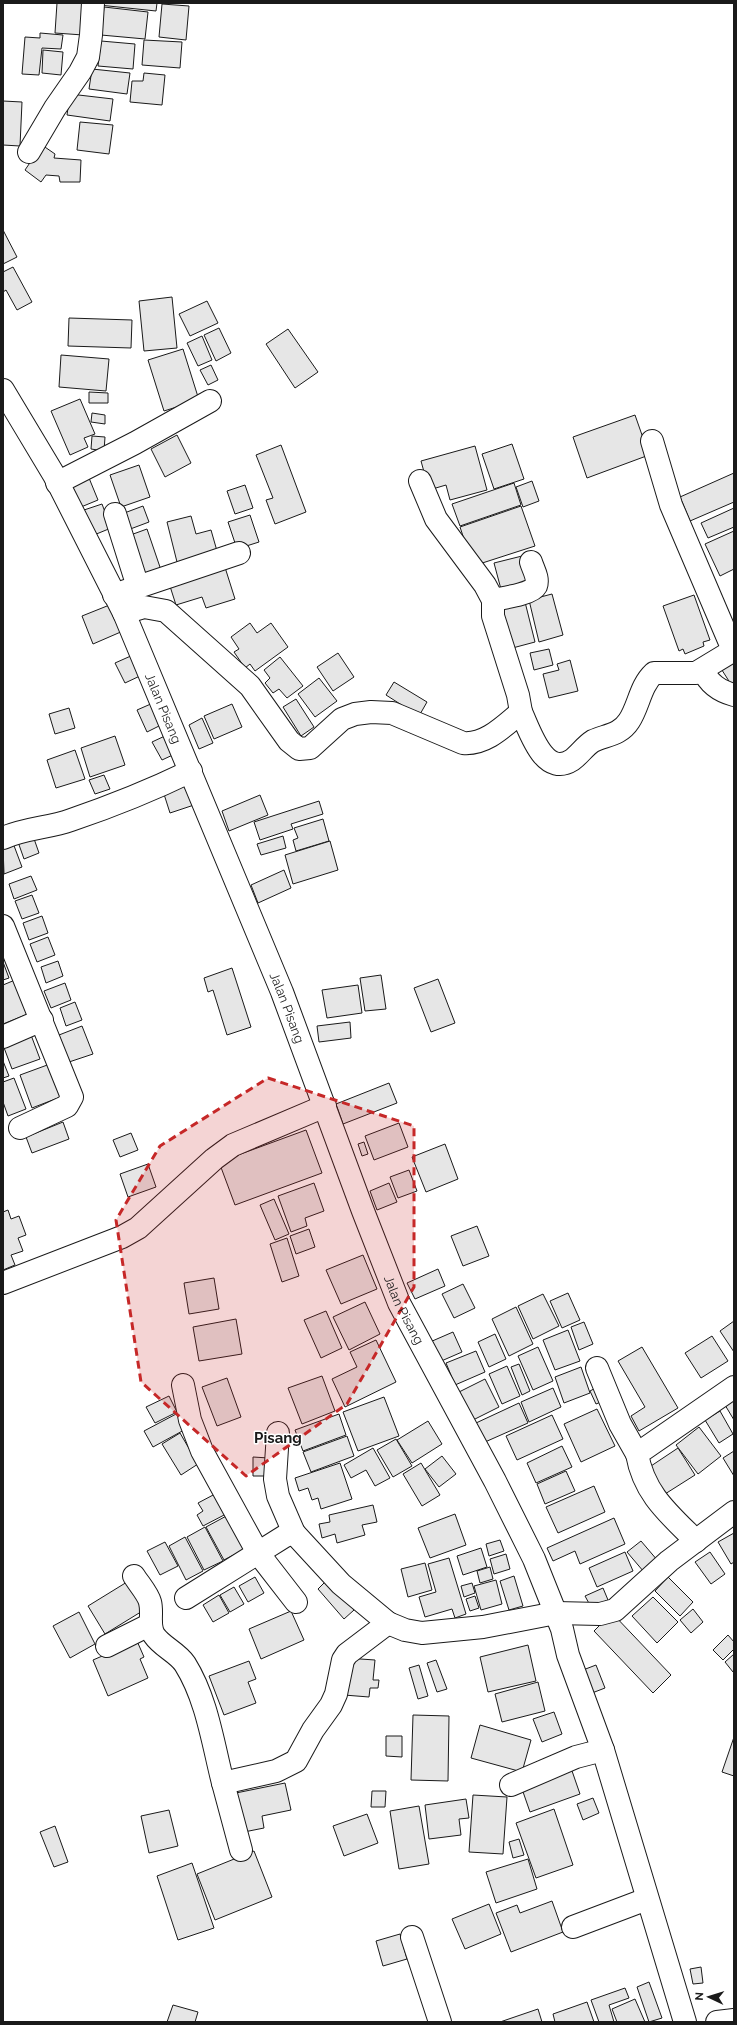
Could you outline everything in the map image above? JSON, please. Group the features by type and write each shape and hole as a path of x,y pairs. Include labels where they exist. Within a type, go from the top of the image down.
{"street":[{"path":"29,152 88,57 92,35 93,3"},
{"name":"Jalan Pisang","path":"3,390 58,483 119,604 191,771 282,992 363,1211 399,1303 534,1559 559,1621 568,1656 603,1750 685,2022"},
{"path":"58,483 135,443 210,401"},
{"path":"420,481 436,519 486,585 493,600 493,616 518,695 521,712 534,741 545,757 553,764 560,765 572,759 592,742 622,730 634,712 644,685 654,673 696,673 734,650 671,505 652,441"},
{"path":"115,514 138,587"},
{"path":"119,604 138,587 239,552"},
{"path":"493,600 532,591 536,586 537,578 531,562"},
{"path":"119,604 166,611 250,686 289,741 299,748 310,748 342,719 355,714 371,712 392,713 462,743 473,744 489,737 521,712"},
{"path":"703,670 706,678 712,685 722,692 734,695"},
{"path":"3,838 13,834 70,820 138,796 191,771"},
{"path":"4,933 42,1020 72,1097 67,1106 20,1128"},
{"path":"3,1037 42,1020"},
{"path":"3,1283 122,1237 138,1228 214,1159 233,1145 325,1106"},
{"path":"597,1368 620,1424 637,1454 640,1472 660,1505 696,1541"},
{"path":"182,1385 190,1420 202,1451 261,1551 296,1602"},
{"path":"637,1454 734,1387"},
{"path":"278,1433 275,1479 278,1496 289,1534 384,1626 422,1633 559,1621 615,1610 669,1561 734,1512"},
{"path":"186,1598 289,1534"},
{"path":"134,1576 150,1601 153,1634 159,1641 177,1654 184,1663 202,1698 241,1850"},
{"path":"107,1646 151,1624"},
{"path":"223,1783 276,1771 296,1761 313,1730 331,1705 336,1694 343,1660 353,1650 384,1626"},
{"path":"512,1786 576,1757 603,1750"},
{"path":"573,1927 648,1899"},
{"path":"412,1937 440,2022"},
{"path":"717,2022 734,2020"}],"highlighted area":[{"path":"268,1078 414,1126 414,1287 347,1404 246,1476 141,1382 116,1220 160,1146"}],"building":[{"path":"57,3 85,3 83,35 55,33"},
{"path":"99,3 157,3 156,11 99,5"},
{"path":"162,4 189,6 186,40 159,37"},
{"path":"104,7 148,12 145,39 101,35"},
{"path":"40,33 63,35 61,49 42,48 39,75 22,74 25,37 40,38"},
{"path":"144,40 182,42 180,68 142,65"},
{"path":"101,41 135,44 133,69 98,66"},
{"path":"43,50 63,52 61,75 42,73"},
{"path":"92,69 130,73 127,94 89,89"},
{"path":"144,73 165,75 162,105 130,102 132,81 143,81"},
{"path":"70,94 113,99 110,121 67,115"},
{"path":"3,101 22,102 20,146 3,145"},
{"path":"80,122 113,125 109,154 77,150"},
{"path":"42,145 55,154 54,158 81,160 80,182 60,182 59,176 46,175 41,182 25,170"},
{"path":"3,230 17,257 3,264"},
{"path":"13,267 32,302 17,310 6,290 3,292 3,272"},
{"path":"172,297 177,348 144,351 139,301"},
{"path":"207,301 218,323 190,336 179,314"},
{"path":"69,318 132,320 131,348 68,346"},
{"path":"219,328 231,353 216,361 204,335"},
{"path":"288,329 318,372 295,388 266,344"},
{"path":"202,336 212,360 198,366 187,343"},
{"path":"183,349 199,400 164,411 148,360"},
{"path":"61,355 109,359 106,391 59,387"},
{"path":"211,365 218,380 208,385 200,370"},
{"path":"89,392 108,393 108,403 89,403"},
{"path":"80,399 95,434 84,438 88,447 70,455 51,411"},
{"path":"92,413 105,415 105,424 91,422"},
{"path":"635,415 649,455 587,478 573,437"},
{"path":"177,435 191,463 165,477 151,449"},
{"path":"92,436 105,437 104,451 91,449"},
{"path":"512,444 524,479 494,489 482,454"},
{"path":"281,445 306,512 275,524 266,500 273,498 256,455"},
{"path":"475,446 487,490 450,500 446,485 429,490 421,461"},
{"path":"139,465 150,497 121,507 110,475"},
{"path":"734,473 734,502 690,521 680,497"},
{"path":"89,478 98,500 81,507 72,485"},
{"path":"532,481 539,501 523,507 516,487"},
{"path":"514,483 521,505 460,526 452,504"},
{"path":"245,485 253,508 235,514 227,491"},
{"path":"102,504 111,528 94,535 84,510"},
{"path":"143,506 149,522 125,531 119,515"},
{"path":"521,506 535,546 473,566 460,527"},
{"path":"734,508 734,527 708,538 701,523"},
{"path":"250,515 259,542 237,549 228,522"},
{"path":"191,516 196,534 211,530 217,551 177,562 167,522"},
{"path":"147,529 162,573 139,580 125,537"},
{"path":"734,531 734,569 720,576 705,544"},
{"path":"522,556 530,585 502,593 494,563"},
{"path":"223,561 235,599 206,608 202,597 176,605 168,580"},
{"path":"552,594 563,635 539,642 529,600"},
{"path":"694,595 710,640 703,642 704,646 685,654 683,649 679,651 663,606"},
{"path":"525,602 535,642 505,650 495,610"},
{"path":"112,604 123,631 93,644 82,616"},
{"path":"250,623 257,633 271,623 288,647 255,671 250,664 245,668 234,652 239,649 231,637"},
{"path":"549,649 553,665 534,670 530,653"},
{"path":"338,653 354,677 333,691 317,667"},
{"path":"133,655 142,675 125,683 115,663"},
{"path":"280,657 303,686 287,698 279,689 273,693 265,683 270,678 264,670"},
{"path":"734,659 734,689 720,667"},
{"path":"570,660 578,691 549,698 543,674 559,670 557,664"},
{"path":"319,678 337,701 315,717 298,694"},
{"path":"394,682 427,702 419,716 386,695"},
{"path":"296,699 314,727 301,736 283,707"},
{"path":"153,703 163,724 147,732 137,710"},
{"path":"232,704 242,727 214,739 204,716"},
{"path":"69,708 75,728 55,734 49,714"},
{"path":"202,718 213,743 199,749 189,725"},
{"path":"167,735 177,753 162,760 152,742"},
{"path":"115,736 125,765 90,777 81,748"},
{"path":"75,750 85,779 56,788 47,760"},
{"path":"104,775 110,789 95,794 89,780"},
{"path":"187,783 194,805 170,813 163,791"},
{"path":"260,795 268,815 229,831 222,811"},
{"path":"319,801 323,814 291,824 293,829 260,840 254,822"},
{"path":"323,819 329,841 296,851 293,840 298,838 294,828"},
{"path":"32,833 39,853 24,859 17,839"},
{"path":"283,836 286,848 261,855 257,844"},
{"path":"330,841 338,870 293,884 285,855"},
{"path":"13,843 22,867 4,874 3,847"},
{"path":"284,870 291,888 258,903 251,885"},
{"path":"31,876 37,890 14,899 9,884"},
{"path":"32,895 39,913 22,919 15,901"},
{"path":"42,916 48,933 29,940 23,923"},
{"path":"48,937 55,955 37,962 30,944"},
{"path":"58,961 63,976 46,983 41,967"},
{"path":"3,962 9,978 3,980"},
{"path":"232,968 251,1027 227,1035 213,990 208,992 204,978"},
{"path":"381,975 386,1009 365,1011 360,978"},
{"path":"438,979 455,1023 431,1032 414,988"},
{"path":"15,980 28,1014 3,1024 3,985"},
{"path":"65,983 71,1000 51,1008 44,991"},
{"path":"358,985 362,1013 327,1018 322,990"},
{"path":"75,1002 82,1020 66,1026 60,1008"},
{"path":"350,1022 351,1038 319,1042 317,1026"},
{"path":"82,1026 93,1054 69,1062 59,1035"},
{"path":"31,1035 40,1059 12,1069 3,1045"},
{"path":"3,1061 9,1076 3,1078"},
{"path":"50,1064 63,1096 32,1108 20,1075"},
{"path":"14,1078 26,1109 8,1116 3,1102 3,1082"},
{"path":"389,1083 397,1103 343,1124 336,1104"},
{"path":"63,1122 69,1139 32,1153 26,1137"},
{"path":"399,1123 408,1147 374,1160 365,1136"},
{"path":"306,1130 322,1173 235,1205 219,1162"},
{"path":"131,1133 138,1150 120,1157 113,1140"},
{"path":"364,1142 368,1154 362,1156 358,1144"},
{"path":"445,1144 458,1179 426,1192 412,1157"},
{"path":"148,1164 156,1187 128,1197 120,1174"},
{"path":"409,1170 417,1191 398,1198 390,1177"},
{"path":"314,1183 324,1211 305,1218 307,1226 291,1232 278,1196"},
{"path":"389,1183 397,1202 377,1210 370,1191"},
{"path":"274,1199 289,1234 275,1240 260,1205"},
{"path":"8,1210 11,1219 19,1216 26,1235 18,1238 23,1251 11,1255 15,1265 3,1270 3,1212"},
{"path":"477,1226 489,1256 463,1266 451,1236"},
{"path":"309,1229 315,1247 296,1254 290,1236"},
{"path":"287,1238 299,1276 282,1282 270,1244"},
{"path":"363,1255 377,1289 341,1304 326,1270"},
{"path":"438,1269 445,1286 415,1299 407,1283"},
{"path":"214,1278 219,1309 189,1314 184,1283"},
{"path":"463,1284 475,1308 454,1318 442,1294"},
{"path":"568,1293 580,1320 562,1328 550,1301"},
{"path":"543,1294 559,1326 533,1339 518,1306"},
{"path":"365,1302 380,1334 349,1350 333,1317"},
{"path":"516,1307 533,1344 509,1356 492,1319"},
{"path":"326,1311 342,1348 321,1358 304,1320"},
{"path":"236,1319 242,1354 199,1361 193,1327"},
{"path":"734,1321 734,1352 720,1331"},
{"path":"584,1322 593,1344 579,1350 571,1327"},
{"path":"568,1330 580,1361 555,1370 543,1340"},
{"path":"453,1332 462,1352 439,1362 430,1342"},
{"path":"495,1334 506,1359 489,1367 478,1342"},
{"path":"712,1336 728,1361 701,1378 685,1353"},
{"path":"376,1340 396,1382 345,1407 332,1379 357,1367 350,1352"},
{"path":"538,1347 553,1381 533,1390 518,1356"},
{"path":"642,1347 678,1408 639,1431 631,1416 645,1407 618,1361"},
{"path":"476,1351 485,1372 455,1385 446,1363"},
{"path":"519,1364 530,1391 522,1395 511,1367"},
{"path":"507,1366 520,1396 502,1404 489,1374"},
{"path":"581,1367 590,1393 564,1403 555,1377"},
{"path":"322,1376 335,1411 302,1424 288,1388"},
{"path":"227,1378 241,1417 217,1426 202,1387"},
{"path":"485,1379 499,1407 471,1421 457,1393"},
{"path":"601,1385 608,1399 596,1404 590,1391"},
{"path":"553,1388 561,1407 529,1422 521,1402"},
{"path":"169,1396 177,1412 155,1423 146,1407"},
{"path":"384,1397 399,1436 358,1451 343,1412"},
{"path":"734,1400 734,1420 725,1405"},
{"path":"519,1403 528,1423 485,1442 476,1423"},
{"path":"597,1409 615,1446 581,1462 564,1424"},
{"path":"720,1411 733,1434 719,1443 705,1420"},
{"path":"178,1413 186,1429 153,1447 144,1431"},
{"path":"339,1414 346,1435 303,1451 295,1430"},
{"path":"552,1415 563,1439 517,1460 506,1436"},
{"path":"428,1421 442,1444 412,1463 397,1440"},
{"path":"699,1427 721,1456 698,1474 676,1445"},
{"path":"180,1433 198,1464 181,1475 162,1444"},
{"path":"347,1436 354,1456 311,1472 303,1452"},
{"path":"396,1439 412,1466 393,1477 377,1450"},
{"path":"562,1446 572,1467 536,1483 527,1463"},
{"path":"373,1448 390,1478 375,1486 366,1470 351,1478 344,1465"},
{"path":"678,1448 695,1475 665,1494 648,1468"},
{"path":"734,1451 734,1476 723,1458"},
{"path":"442,1456 456,1474 439,1487 425,1469"},
{"path":"253,1457 269,1458 269,1476 253,1476"},
{"path":"340,1463 352,1499 321,1509 318,1498 312,1500 308,1488 299,1491 295,1478"},
{"path":"421,1463 440,1495 422,1506 403,1474"},
{"path":"566,1471 575,1491 545,1504 537,1484"},
{"path":"594,1486 605,1512 558,1533 546,1507"},
{"path":"215,1494 226,1514 203,1526 197,1515 203,1511 198,1503"},
{"path":"373,1505 377,1522 362,1525 365,1535 337,1543 335,1534 322,1538 319,1524 330,1522 329,1515"},
{"path":"230,1514 247,1548 224,1560 206,1527"},
{"path":"455,1514 466,1545 430,1558 418,1528"},
{"path":"614,1518 625,1544 580,1564 575,1551 553,1561 547,1548"},
{"path":"205,1527 223,1561 204,1570 187,1537"},
{"path":"734,1533 734,1562 731,1564 718,1542"},
{"path":"185,1537 203,1571 186,1580 169,1546"},
{"path":"500,1540 504,1551 489,1556 486,1544"},
{"path":"641,1541 658,1561 644,1572 627,1552"},
{"path":"165,1542 178,1566 160,1575 147,1551"},
{"path":"481,1548 487,1567 463,1575 457,1556"},
{"path":"625,1552 633,1571 597,1587 589,1568"},
{"path":"710,1552 725,1574 711,1584 695,1562"},
{"path":"506,1554 510,1569 494,1574 490,1559"},
{"path":"449,1558 466,1614 455,1618 452,1609 425,1617 419,1597 436,1592 428,1564"},
{"path":"425,1563 432,1590 408,1597 401,1569"},
{"path":"490,1567 493,1579 480,1583 477,1571"},
{"path":"514,1576 523,1606 509,1610 500,1581"},
{"path":"255,1577 264,1593 248,1602 239,1586"},
{"path":"668,1577 693,1602 680,1616 655,1591"},
{"path":"328,1579 354,1610 344,1619 318,1589"},
{"path":"496,1580 502,1604 481,1610 474,1586"},
{"path":"127,1582 144,1610 105,1634 88,1606"},
{"path":"472,1583 475,1593 464,1597 461,1586"},
{"path":"234,1587 244,1604 230,1612 220,1595"},
{"path":"603,1588 608,1600 591,1607 585,1596"},
{"path":"219,1595 229,1613 213,1622 203,1605"},
{"path":"475,1596 479,1608 470,1611 466,1599"},
{"path":"653,1597 678,1622 657,1643 632,1616"},
{"path":"693,1609 703,1622 691,1633 680,1620"},
{"path":"291,1611 304,1640 261,1659 249,1629"},
{"path":"79,1612 95,1644 70,1658 53,1626"},
{"path":"612,1613 671,1675 653,1693 594,1631"},
{"path":"728,1635 734,1642 734,1649 723,1660 713,1650"},
{"path":"137,1641 144,1657 140,1659 148,1678 108,1696 93,1660"},
{"path":"528,1645 536,1681 488,1692 480,1657"},
{"path":"734,1654 734,1671 733,1672 725,1662"},
{"path":"346,1658 375,1660 373,1680 379,1680 378,1688 370,1688 369,1697 344,1695"},
{"path":"436,1660 447,1689 437,1692 427,1663"},
{"path":"249,1661 256,1679 248,1682 256,1703 224,1715 209,1676"},
{"path":"419,1665 428,1696 418,1699 409,1668"},
{"path":"596,1665 605,1688 592,1693 583,1670"},
{"path":"538,1682 545,1711 502,1722 495,1694"},
{"path":"554,1712 562,1734 542,1742 533,1719"},
{"path":"413,1715 449,1716 448,1781 411,1780"},
{"path":"480,1725 531,1740 522,1772 471,1758"},
{"path":"386,1736 402,1736 402,1757 386,1756"},
{"path":"734,1737 734,1776 722,1772"},
{"path":"571,1768 580,1794 530,1812 521,1786"},
{"path":"285,1783 291,1810 262,1816 264,1828 239,1833 231,1794"},
{"path":"372,1791 386,1791 385,1807 371,1807"},
{"path":"473,1795 507,1797 503,1854 469,1852"},
{"path":"593,1798 599,1813 583,1820 577,1804"},
{"path":"466,1799 469,1818 459,1819 461,1835 429,1839 425,1805"},
{"path":"419,1806 429,1864 399,1869 390,1811"},
{"path":"554,1809 573,1865 536,1878 516,1823"},
{"path":"169,1810 178,1846 149,1853 141,1816"},
{"path":"367,1814 378,1843 344,1856 333,1826"},
{"path":"55,1826 68,1862 54,1867 40,1832"},
{"path":"519,1839 524,1855 513,1858 509,1842"},
{"path":"254,1851 272,1897 215,1920 197,1874"},
{"path":"528,1859 537,1889 496,1903 486,1872"},
{"path":"192,1863 214,1928 178,1940 157,1876"},
{"path":"552,1901 563,1932 511,1952 496,1913 517,1905 520,1913"},
{"path":"489,1904 501,1934 465,1949 452,1919"},
{"path":"400,1934 407,1959 383,1966 376,1941"},
{"path":"701,1967 703,1983 693,1984 690,1969"},
{"path":"649,1982 662,2018 649,2022 637,1987"},
{"path":"625,1988 629,1998 609,2005 614,2022 599,2022 591,2000"},
{"path":"635,1999 645,2022 617,2022 612,2009"},
{"path":"587,2002 594,2022 555,2022 553,2014"},
{"path":"173,2005 198,2012 195,2022 167,2022"},
{"path":"538,2009 542,2022 500,2022"}],"district":[{"name":"Pisang","path":"278,1438"}]}
